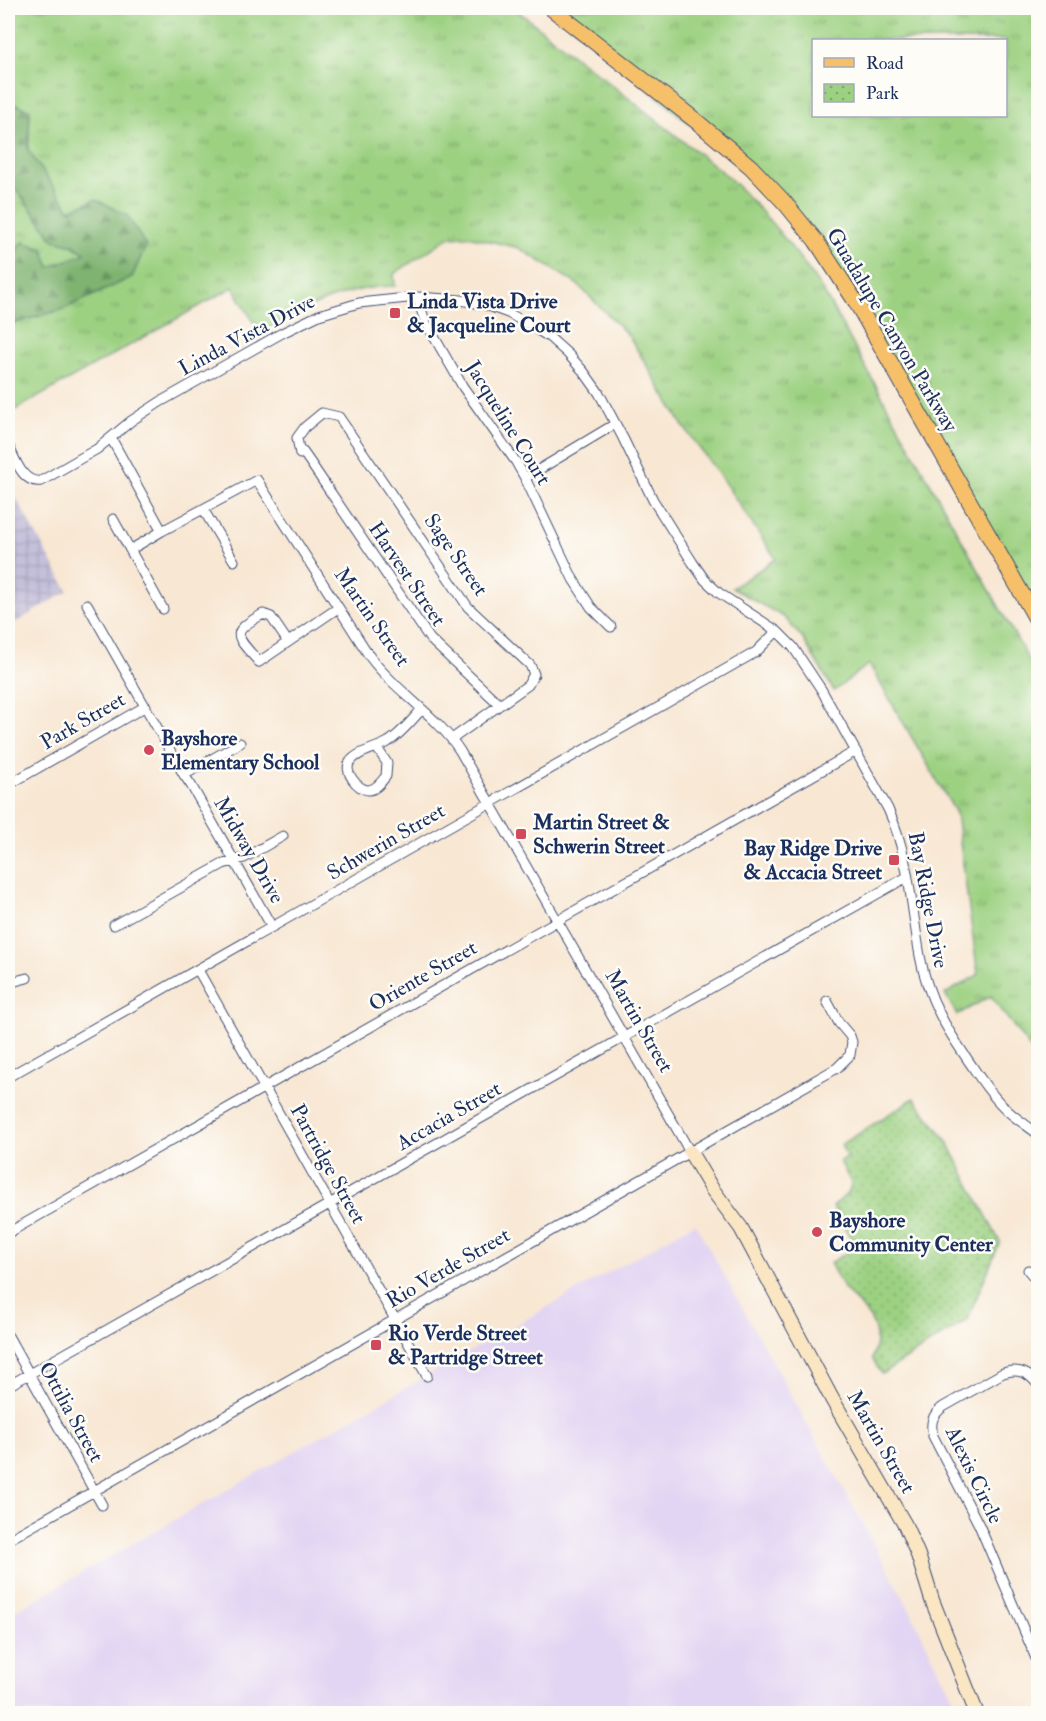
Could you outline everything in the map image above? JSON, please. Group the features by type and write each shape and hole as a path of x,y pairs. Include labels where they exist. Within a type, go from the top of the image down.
{"main road":[{"name":"Guadalupe Canyon Parkway","path":"551,8 733,151 801,222 830,261 856,302 1038,622"}],"street":[{"name":"Linda Vista Drive","path":"8,445 26,477 32,482 41,481 84,457 160,402 300,323 319,315 359,303 417,297 451,299 486,305 528,324 549,337 568,354 599,393 653,500 705,580 719,594 777,631"},
{"name":"Jacqueline Court","path":"417,297 425,321 463,387 525,478 573,579 591,607 611,627"},
{"name":"Sage Street","path":"300,454 297,438 305,427 322,413 339,417 468,607 530,665 534,674 528,685 452,739"},
{"path":"525,478 615,424"},
{"path":"111,438 162,531"},
{"name":"Harvest Street","path":"300,454 303,452 430,639 500,705"},
{"name":"Martin Street","path":"130,550 257,480 378,669 452,739 690,1152 712,1189 741,1228 832,1399 905,1525 977,1713"},
{"path":"203,509 234,561"},
{"path":"113,519 163,609"},
{"name":"Midway Drive","path":"87,604 272,927"},
{"path":"288,642 271,617 263,614 239,630 238,634 240,640 259,662 338,608"},
{"name":"Bay Ridge Drive","path":"777,631 786,638 820,689 897,829 903,851 925,979 941,1020 993,1095 1009,1112 1038,1134"},
{"name":"Schwerin Street","path":"8,1077 756,652 777,631"},
{"name":"Park Street","path":"8,785 146,706"},
{"path":"377,748 387,763 388,770 381,782 368,790 360,787 354,781 348,765 357,756 393,738 422,710"},
{"path":"184,775 240,743"},
{"name":"Oriente Street","path":"8,1233 856,751"},
{"path":"114,926 223,864 244,858 283,836"},
{"name":"Accacia Street","path":"8,1386 907,877"},
{"name":"Partridge Street","path":"198,970 427,1376"},
{"path":"8,983 27,978"},
{"name":"Rio Verde Street","path":"8,1540 837,1068 846,1060 852,1048 852,1042 827,1001"},
{"path":"1028,1270 1038,1282"},
{"name":"Ottilia Street","path":"8,1336 102,1505"},
{"name":"Alexis Circle","path":"1038,1385 1028,1374 1020,1370 1003,1373 942,1407 932,1419 931,1427 933,1436 979,1525 1038,1663"}],"shaded area":[{"path":"8,484 68,591 8,627"},
{"path":"695,1223 904,1598 960,1713 8,1713 8,1615"}],"green space":[{"path":"8,8 514,8 726,175 754,203 803,263 826,296 1038,677 1038,1059 991,996 957,1015 945,994 978,975 956,813 869,664 834,691 803,639 784,617 732,588 776,559 683,426 629,336 577,284 519,248 468,236 449,237 394,274 395,286 359,290 342,295 308,308 260,333 233,287 8,414 8,325 64,309 132,277 70,211 28,150 30,110 8,101"},
{"path":"551,8 1038,8 1038,622 856,302 785,203"},
{"path":"8,101 30,110 28,150 70,210 95,199 127,215 146,246 132,277 64,309 8,325 8,254 24,242 43,249 50,267 86,253 70,244 54,240 17,190 8,184"},
{"path":"8,184 17,190 53,239 70,244 87,254 49,267 24,242 8,254"},
{"path":"914,1098 947,1141 1000,1242 967,1320 882,1374 872,1359 876,1338 872,1322 844,1289 830,1263 856,1247 833,1207 851,1187 840,1161 847,1157 841,1145"}],"place":[{"name":"Linda Vista Drive & Jacqueline Court","path":"395,313"},
{"name":"Bayshore Elementary School","path":"149,750"},
{"name":"Martin Street & Schwerin Street","path":"521,834"},
{"name":"Bay Ridge Drive & Accacia Street","path":"894,860"},
{"name":"Bayshore Community Center","path":"817,1232"},
{"name":"Rio Verde Street & Partridge Street","path":"376,1345"}]}
